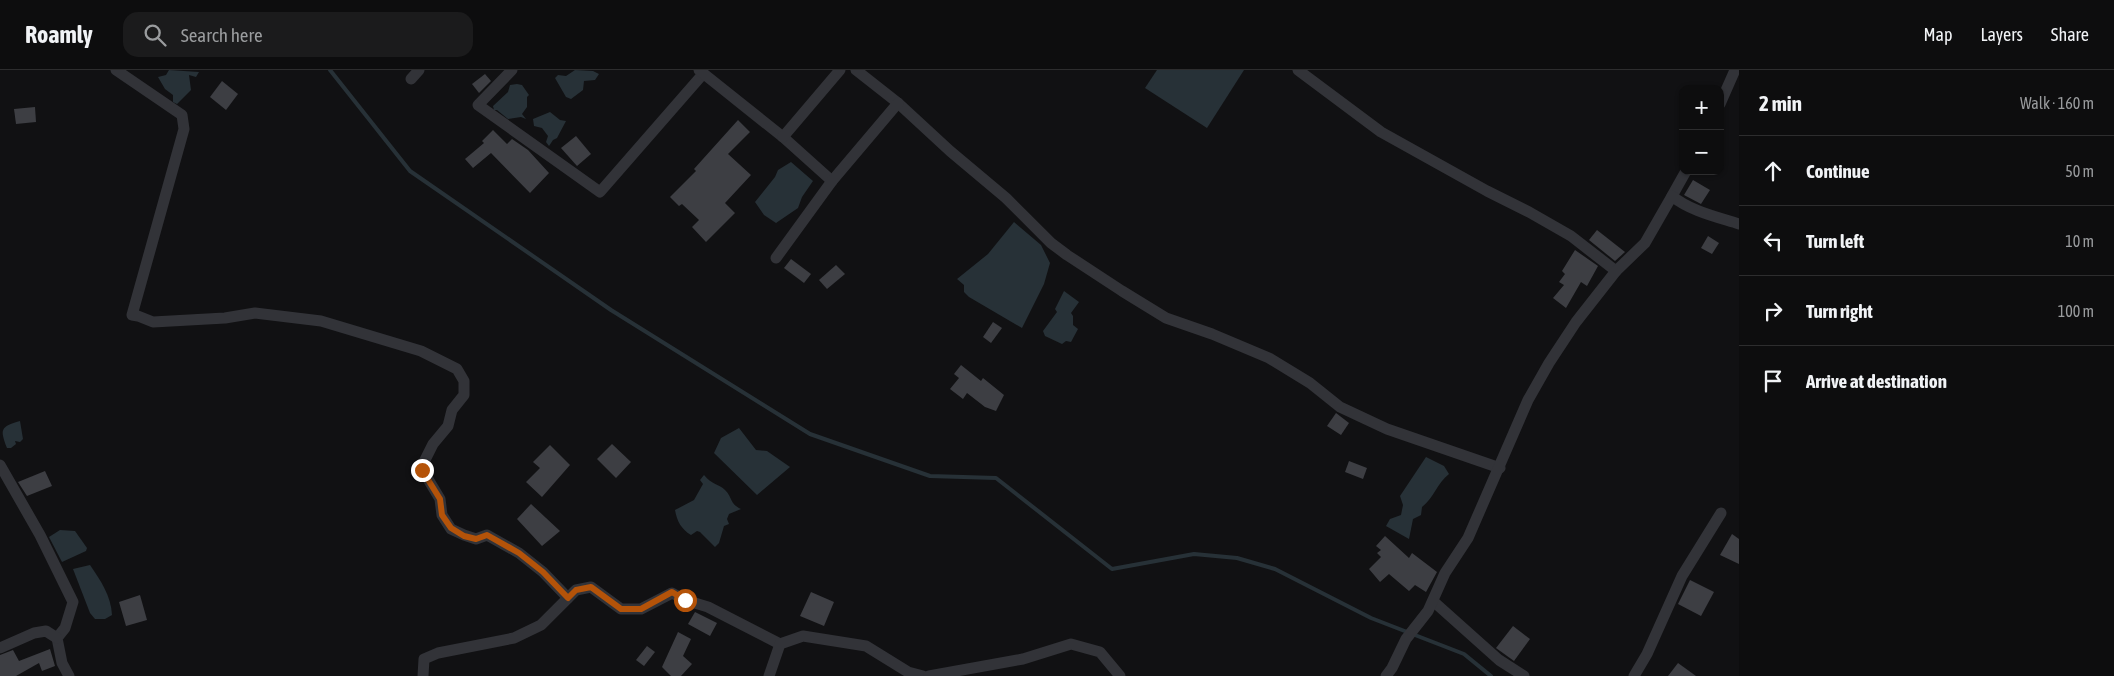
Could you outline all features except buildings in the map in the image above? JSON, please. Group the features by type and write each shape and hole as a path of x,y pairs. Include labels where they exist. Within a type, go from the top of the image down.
{"street":[{"path":"116,70 182,115 184,129 132,315 153,322 225,318 255,313 321,321 421,351 457,369 464,381 464,396 452,410 448,426 433,444 422,470 440,499 445,522 464,536 476,539 487,535 519,553 543,572 568,598"},
{"path":"512,70 478,105 600,192 701,72 783,137 832,181"},
{"path":"783,137 840,70"},
{"path":"856,70 898,103 950,151 1006,198 1051,243 1067,256 1129,296 1166,318 1212,334 1269,358 1310,383 1340,407 1387,429 1500,468"},
{"path":"1298,70 1381,132 1571,236 1616,271"},
{"path":"1724,95 1735,70"},
{"path":"776,258 832,181 898,103"},
{"path":"1386,676 1406,639 1428,611 1445,573 1468,538 1528,400 1549,363 1576,322 1616,271 1645,243 1684,175"},
{"path":"1672,196 1677,201 1739,224"},
{"path":"0,465 40,535 73,602 66,628 57,638"},
{"path":"1634,676 1647,654 1682,576 1721,513"},
{"path":"423,676 424,659 438,653 514,638 541,625 576,590 591,587 621,609 641,609 672,592 685,600 708,607 780,644 803,636 866,646 907,674 922,676"},
{"path":"1433,601 1499,660 1524,676"},
{"path":"0,648 34,633 46,631 57,638 62,662 69,676"},
{"path":"769,676 780,644"},
{"path":"929,676 1023,659 1071,644 1100,652 1120,676"}],"shaded area":[{"path":"169,70 199,72 196,77 189,75 191,90 177,104 173,102 173,95 165,89 158,77 166,75"},
{"path":"575,70 593,71 599,74 595,80 584,81 583,90 571,99 566,97 555,78 558,75 566,76"},
{"path":"1157,70 1244,70 1207,128 1145,88"},
{"path":"510,85 522,85 529,95 527,97 527,107 522,114 526,119 521,117 508,119 497,110 494,110 493,106 508,92"},
{"path":"550,112 560,120 566,121 557,138 549,146 546,142 548,136 542,128 534,126 533,119"},
{"path":"791,162 813,181 802,197 798,208 776,223 764,215 755,202 775,177 778,170"},
{"path":"1014,222 1041,245 1050,263 1044,284 1022,328 969,297 964,292 964,285 957,279 988,254"},
{"path":"1064,291 1079,302 1071,313 1073,325 1078,329 1071,342 1066,341 1062,344 1045,336 1043,331 1057,312 1055,309"},
{"path":"20,421 23,439 20,442 15,441 16,444 11,448 7,448 3,437 3,430 5,427"},
{"path":"739,428 756,450 767,451 790,467 757,495 714,453 721,438"},
{"path":"1426,457 1444,466 1449,474 1422,507 1421,515 1413,519 1409,539 1386,526 1390,519 1401,515 1403,505 1400,496"},
{"path":"704,475 725,490 735,505 741,509 729,514 727,519 729,524 724,526 719,543 715,547 700,532 697,531 691,535 685,530 678,521 675,510 694,500 703,484 700,480"},
{"path":"60,530 75,531 87,548 86,551 62,562 49,537"},
{"path":"90,565 102,583 110,601 112,615 105,619 95,619 90,613 73,569"}],"waterway":[{"path":"330,70 410,171 611,310 810,434 930,476 996,478 1112,569 1194,554 1237,558 1275,569 1371,618 1464,654 1491,676"}],"route":[{"path":"422,470 440,499 442,515 445,522 451,528 464,536 476,539 487,535 519,553 543,572 568,598 576,590 591,587 621,609 641,609 672,592 685,600"}]}
